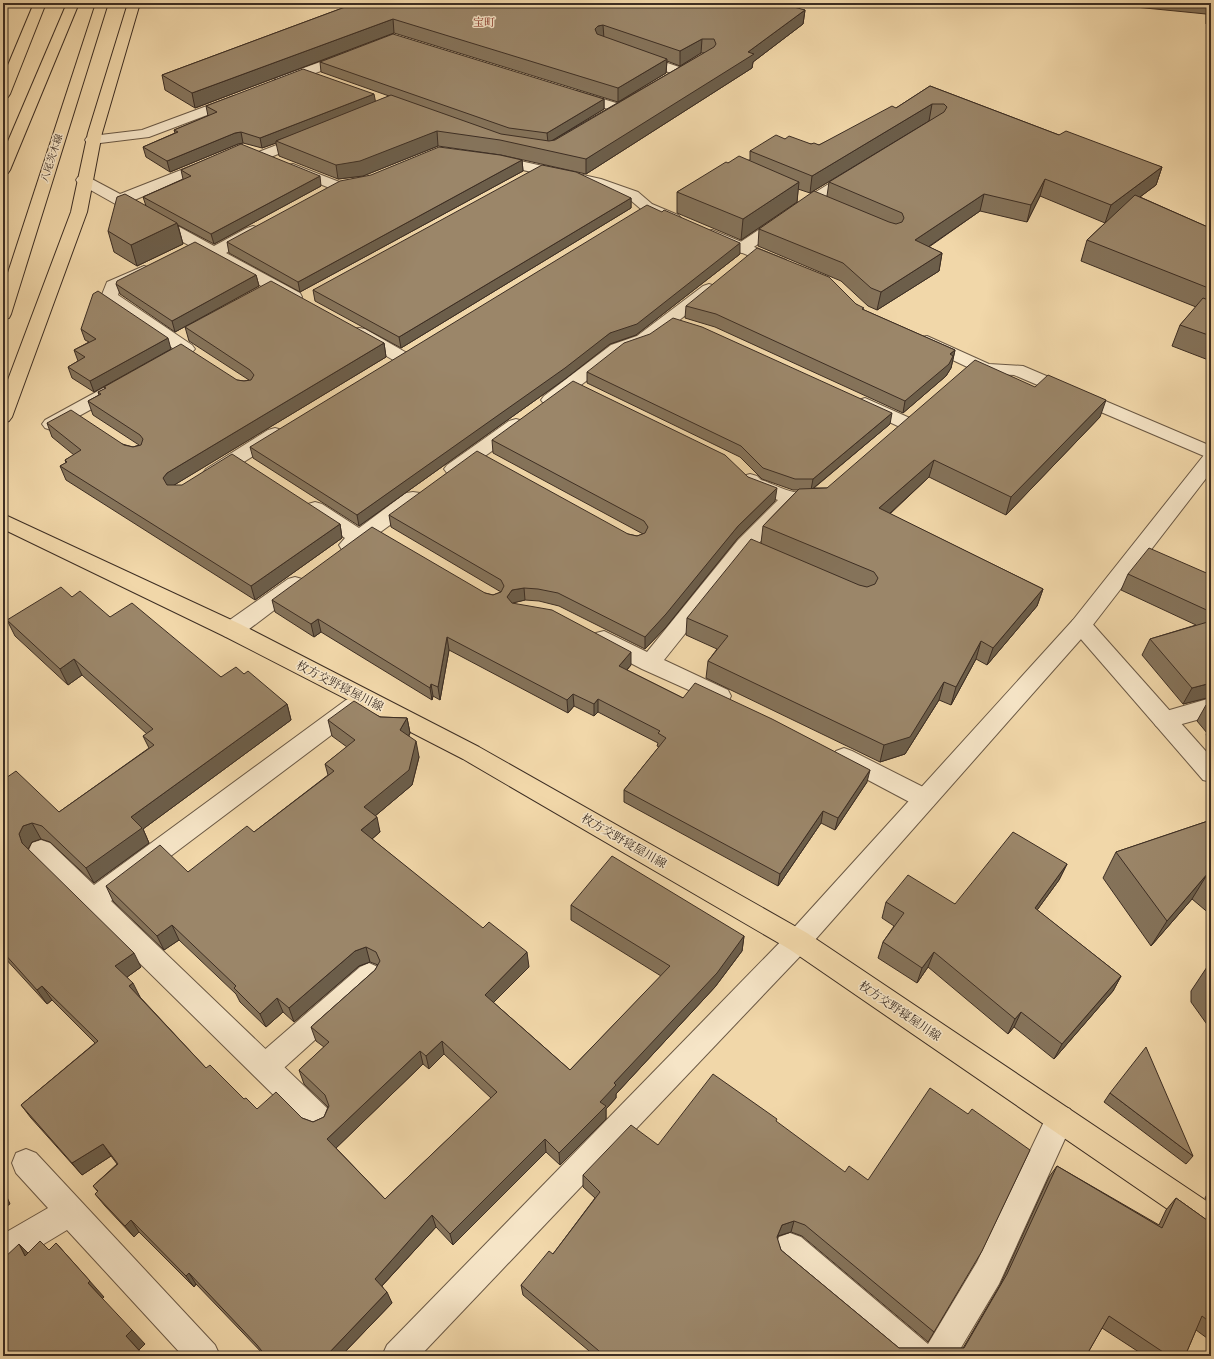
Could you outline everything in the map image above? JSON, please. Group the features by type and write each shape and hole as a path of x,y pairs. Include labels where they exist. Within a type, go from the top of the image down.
{"main road":[{"path":"3,94 40,3"},
{"path":"3,170 73,3"},
{"name":"八尾茨木線","path":"3,314 102,3"},
{"path":"3,417 79,212 83,180 92,140 134,3"},
{"name":"枚方交野寝屋川線","path":"3,521 232,630 471,753 798,941 1211,1222"}],"street":[{"path":"268,86 360,51"},
{"path":"624,51 680,72"},
{"path":"666,80 694,65"},
{"path":"304,72 326,80"},
{"path":"566,92 618,108"},
{"path":"92,140 144,134 246,95"},
{"path":"605,117 632,100"},
{"path":"319,132 255,153 337,188"},
{"path":"478,157 522,173 542,162 633,195 640,211 684,223"},
{"path":"120,200 222,158"},
{"path":"334,556 530,414 579,387 617,348 643,340 669,321 730,272 748,250 804,198 863,169"},
{"path":"83,180 120,200 268,290 305,301"},
{"path":"804,198 826,207"},
{"path":"199,249 268,223"},
{"path":"698,229 797,270"},
{"path":"152,368 187,345 110,297 113,285 156,265"},
{"path":"669,321 689,327"},
{"path":"347,327 402,357"},
{"path":"910,334 969,368 1017,370 1211,453"},
{"path":"51,424 80,416 132,379"},
{"path":"849,397 905,423"},
{"path":"199,481 290,425"},
{"path":"476,453 497,464"},
{"path":"238,458 257,470"},
{"path":"398,1356 798,941 1081,625 1211,459"},
{"path":"737,467 754,484 790,498 816,499 834,484"},
{"path":"650,663 745,545 790,498"},
{"path":"302,500 366,533 393,540"},
{"path":"745,545 766,554"},
{"path":"232,630 309,575"},
{"path":"1081,625 1211,774"},
{"path":"584,628 650,663 736,703"},
{"path":"93,900 364,698"},
{"path":"1164,720 1211,707"},
{"path":"828,749 925,799"},
{"path":"41,850 318,1119"},
{"path":"265,1067 369,975"},
{"path":"938,1356 988,1273 1060,1119"},
{"path":"26,1163 204,1356"},
{"path":"3,1251 71,1211"},
{"path":"790,1248 918,1356"}],"building":[{"path":"356,3 779,3 805,10 748,52 754,54 586,159 500,140 437,131 360,161 336,165 276,141 391,95 501,134 549,141 555,140 714,47 716,44 714,39 702,39 680,51 603,25 598,26 595,29 597,34 667,59 618,88 393,19 192,93 162,75"},
{"path":"393,34 604,99 547,133 509,128 320,62"},
{"path":"303,69 374,94 260,138 241,132 235,133 167,161 143,147 178,132 174,130 217,112 206,106"},
{"path":"930,86 1059,135 1066,131 1162,167 1111,205 1045,179 1031,205 984,194 915,240 942,253 881,292 871,288 843,263 759,229 814,191 889,222 896,224 902,222 904,218 902,213 829,182 944,112 947,107 944,104 932,104 812,176 750,151 776,135 785,139 789,136 811,144 814,143 819,145 892,106 896,108"},
{"path":"241,144 320,176 211,234 143,197 191,176 181,170"},
{"path":"439,147 500,155 522,160 298,282 227,242 340,181 371,175"},
{"path":"739,156 799,182 743,219 677,192 726,162 728,163"},
{"path":"542,165 576,172 631,198 399,337 313,290"},
{"path":"125,194 177,223 131,245 108,231 117,197"},
{"path":"1135,195 1210,228 1211,227 1211,289 1087,240"},
{"path":"647,205 662,212 664,210 740,243 637,324 610,333 565,368 357,515 250,447"},
{"path":"195,242 256,275 172,321 116,284 117,281"},
{"path":"757,248 829,277 856,304 864,308 862,309 955,350 950,354 953,356 949,364 905,401 716,314 686,306"},
{"path":"271,281 384,343 167,473 163,478 167,485 182,485 232,454 340,524 251,586 60,466 67,462 65,460 81,450 47,423 71,410 124,445 133,447 141,445 143,439 140,435 88,401 101,394 98,392 106,388 104,387 181,344 237,380 251,380 254,375 250,370 185,327"},
{"path":"98,291 168,338 90,381 68,367 85,357 74,350 96,339 81,329 93,294"},
{"path":"1203,298 1211,301 1211,336 1180,325"},
{"path":"673,318 702,327 892,413 813,479 795,479 763,468 741,446 587,372 624,343 650,334"},
{"path":"975,360 1035,387 1048,375 1106,400 1011,497 934,460 879,508 1043,589 993,648 981,641 956,687 944,682 910,737 884,745 708,661 728,636 687,618 751,539 859,585 867,587 875,584 878,578 874,572 763,526 799,489 827,488"},
{"path":"573,381 725,455 748,477 777,488 738,526 666,614 645,637 558,593 524,588 512,590 507,597 512,603 552,610 631,652 619,666 683,698 695,683 772,719 870,770 838,818 823,811 780,874 624,790 666,738 658,733 660,731 598,699 594,704 573,694 567,700 447,637 438,687 431,684 430,688 318,619 311,624 272,600 372,527 485,593 493,595 501,592 504,586 501,580 389,515 477,451 628,534 637,536 645,533 648,527 644,521 492,440"},
{"path":"1149,548 1211,575 1211,612 1128,574"},
{"path":"61,587 72,597 80,591 110,617 132,603 221,677 236,667 244,674 248,671 287,704 131,817 142,828 86,868 42,826 32,823 23,826 19,834 22,843 134,953 115,966 133,983 129,986 206,1068 210,1065 244,1099 246,1098 257,1109 276,1092 302,1118 313,1122 324,1117 329,1106 325,1095 299,1070 329,1042 311,1027 375,970 380,961 376,952 366,947 355,951 289,1008 277,998 260,1014 234,988 236,986 172,925 157,936 106,886 160,845 188,872 247,826 254,832 334,771 325,764 355,740 328,720 354,701 380,717 407,718 400,730 416,741 409,770 364,807 377,817 361,830 483,928 489,922 527,952 485,995 570,1070 670,966 571,905 612,856 744,936 717,973 614,1083 616,1085 600,1102 606,1106 559,1153 545,1139 450,1234 432,1215 375,1279 387,1292 326,1356 266,1356 189,1273 186,1276 131,1220 125,1226 95,1194 98,1191 93,1186 118,1164 103,1144 72,1163 21,1105 98,1041 42,986 37,990 3,952 3,780 16,771 59,812 154,745 143,736 153,729 74,659 60,669 7,620","holes":["442,1041 497,1092 385,1199 327,1139 420,1051 426,1056"]},
{"path":"1211,621 1211,683 1192,688 1150,639"},
{"path":"1211,703 1211,711 1206,705"},
{"path":"1211,820 1211,876 1208,873 1167,921 1116,852"},
{"path":"1013,832 1067,864 1035,908 1121,976 1062,1044 1021,1012 1015,1019 934,952 922,968 883,942 904,913 886,902 908,875 955,904"},
{"path":"1211,961 1211,982 1208,977 1207,966"},
{"path":"1146,1047 1193,1156 1110,1093"},
{"path":"713,1074 777,1119 776,1121 845,1172 849,1166 868,1180 930,1088 968,1114 972,1109 1030,1150 982,1251 934,1332 805,1225 794,1221 782,1225 777,1237 781,1250 899,1348 964,1348 1007,1274 1057,1166 1162,1228 1176,1198 1211,1223 1211,1323 1202,1316 1185,1356 1169,1356 1109,1316 1086,1356 605,1356 521,1285 549,1251 553,1254 600,1192 583,1175 631,1125 658,1145"},
{"path":"40,1241 49,1250 56,1243 90,1281 88,1283 132,1330 126,1336 144,1356 3,1356 3,1259 19,1244 25,1256"}],"district":[{"name":"宝町","path":"484,22"}]}
